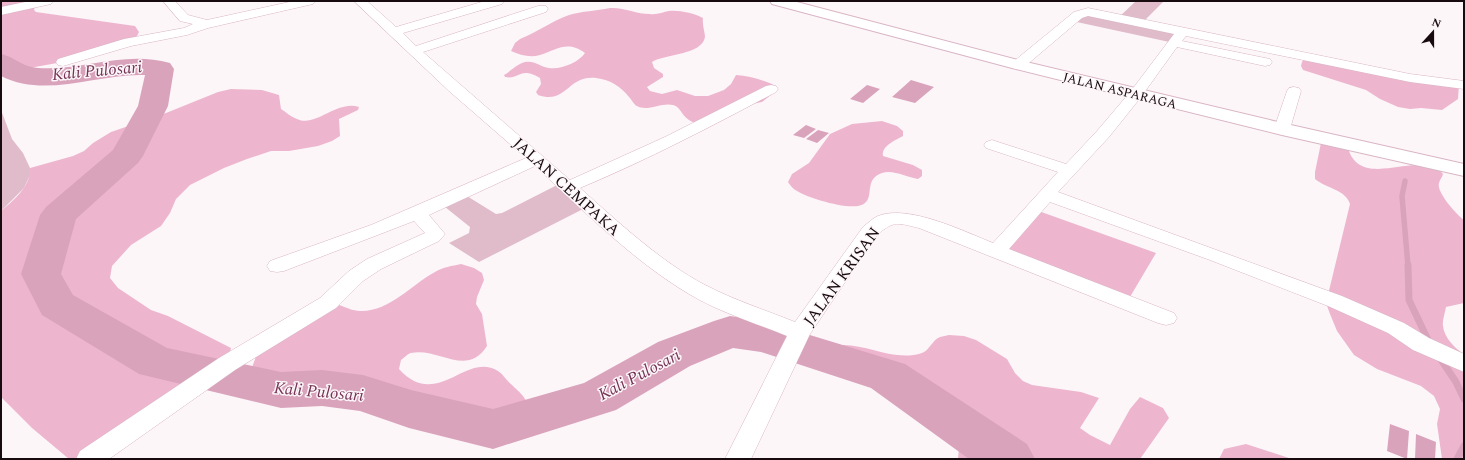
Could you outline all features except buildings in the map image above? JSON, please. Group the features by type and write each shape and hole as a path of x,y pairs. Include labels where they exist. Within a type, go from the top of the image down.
{"street":[{"path":"1,12 47,1"},
{"path":"169,1 184,18 207,24"},
{"path":"63,62 134,40 187,31 207,24 309,1"},
{"name":"JALAN CEMPAKA","path":"360,1 454,88 624,237 667,270 697,290 723,302 794,345"},
{"path":"394,32 498,1"},
{"name":"JALAN ASPARAGA","path":"777,1 1018,65 1282,129 1464,170"},
{"path":"414,50 542,10"},
{"path":"1018,65 1082,13 1096,13 1410,78 1464,85"},
{"path":"1072,21 1265,62"},
{"path":"996,251 1046,194 1103,134 1136,94 1152,70 1183,31"},
{"path":"568,187 615,168 772,89"},
{"path":"1282,129 1294,90"},
{"path":"992,145 1068,170"},
{"path":"277,266 417,213 536,159"},
{"path":"1046,194 1217,256 1335,301 1396,328 1421,344 1460,362"},
{"path":"89,459 195,388 227,364 328,303 356,276 374,264 432,237 435,234 434,232 417,213"},
{"name":"JALAN KRISAN","path":"738,459 794,345 829,288 870,231 883,220 899,218 924,223 1166,318"}],"shaded area":[{"path":"1,1 49,1 35,7 34,10 36,12 135,26 139,32 137,36 129,42 63,62 1,73"},
{"path":"1136,1 1164,1 1143,22 1183,31 1174,43 1072,21 1078,15 1118,18"},
{"path":"610,8 653,14 677,11 691,13 703,18 705,37 702,43 690,51 658,59 652,62 654,68 663,74 663,77 647,87 650,91 662,94 677,90 695,96 708,96 724,90 731,84 736,75 751,77 776,86 776,91 762,102 696,123 687,119 676,106 673,105 669,104 650,108 641,108 634,104 626,93 619,87 611,82 601,79 586,78 555,96 548,97 538,95 536,92 541,84 540,78 528,73 514,77 505,77 504,75 525,62 531,62 546,67 559,68 569,65 579,59 585,53 573,47 562,47 533,56 521,55 511,51 515,43 520,39 563,17"},
{"path":"1306,56 1459,85 1458,99 1442,110 1398,107 1380,99 1366,90 1303,70 1301,66"},
{"path":"911,80 934,87 915,103 892,97"},
{"path":"867,85 880,89 863,103 850,99"},
{"path":"231,89 262,90 279,95 281,109 291,116 304,121 311,120 342,107 359,107 358,110 339,119 340,136 332,141 318,146 289,151 271,151 224,168 190,185 176,199 170,213 161,226 131,245 112,266 110,278 118,288 151,310 168,316 231,348 227,364 89,459 69,459 32,428 1,397 1,211 25,187 30,175 30,168 73,156 84,151 93,143 111,132 166,113 218,92"},
{"path":"1,110 12,139 23,153 30,168 30,175 24,188 1,211"},
{"path":"882,121 897,126 903,131 903,136 893,141 884,149 883,156 913,165 922,170 922,176 918,179 890,172 882,173 873,179 868,200 860,206 842,205 821,201 796,190 788,182 792,174 809,163 830,134 852,124"},
{"path":"806,125 816,129 804,138 793,135"},
{"path":"818,130 829,133 817,143 806,139"},
{"path":"1322,138 1348,148 1355,161 1365,167 1378,169 1421,165 1433,167 1443,174 1439,182 1441,192 1452,208 1464,220 1464,303 1446,307 1443,324 1445,334 1454,346 1464,354 1464,459 1442,459 1437,424 1440,409 1434,396 1421,386 1377,369 1354,355 1337,331 1326,303 1350,204 1348,199 1340,192 1315,179"},
{"path":"563,182 589,206 479,262 449,243 469,233 470,227 440,203 462,193 496,214 502,213"},
{"path":"1033,209 1156,253 1127,302 996,251"},
{"path":"461,264 474,268 482,273 484,280 477,297 476,304 482,314 487,346 479,355 470,360 461,361 421,352 411,353 401,360 399,369 413,380 426,384 439,383 474,368 486,367 498,371 521,393 525,399 529,411 522,420 493,429 409,409 363,393 322,388 281,390 250,384 249,375 257,354 339,305 352,310 360,311 381,307 390,303 438,270"},
{"path":"949,335 964,336 976,340 1007,359 1015,373 1023,381 1032,385 1081,392 1099,398 1080,428 1110,445 1130,409 1140,397 1163,408 1169,418 1140,459 958,459 959,447 954,435 933,416 844,368 835,351 841,345 851,345 891,354 912,355 924,352 935,340"},
{"path":"1390,424 1409,431 1407,459 1387,451"},
{"path":"1416,434 1436,442 1435,459 1415,459"},
{"path":"1246,444 1292,459 1219,459 1224,449"}],"waterway":[{"name":"Kali Pulosari","path":"1,62 13,71 26,75 39,76 68,75 133,66 146,66 160,69 153,106 126,156 59,215 41,274 57,305 155,362 281,390 322,388 363,393 409,409 493,429 599,397 674,354 730,332 764,337 888,376 1009,459"},
{"path":"1405,181 1402,196 1408,266"},
{"path":"1408,265 1409,300 1429,342"},
{"path":"1440,358 1456,382 1464,399"},
{"path":"1457,459 1464,446"}]}
